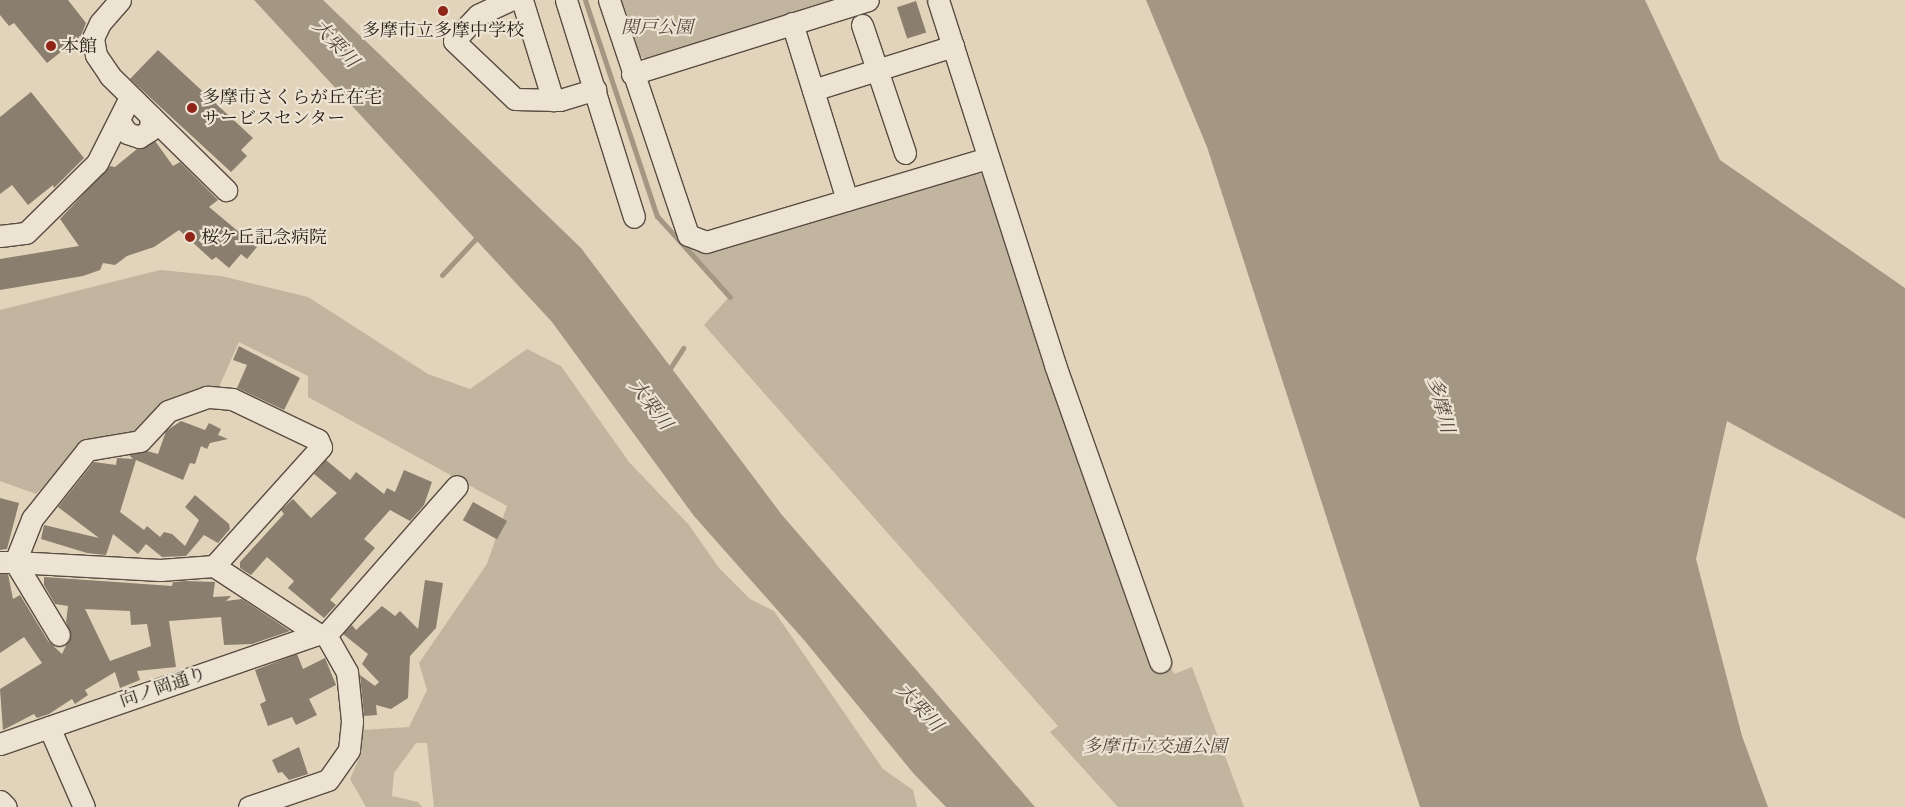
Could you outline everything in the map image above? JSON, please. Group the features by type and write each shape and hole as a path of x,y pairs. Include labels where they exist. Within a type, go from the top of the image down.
{"street":[{"path":"510,0 478,15 454,41 515,99 553,100 594,89"},
{"path":"522,0 553,100"},
{"path":"566,0 634,216"},
{"path":"609,0 632,74 688,235 706,242 987,158"},
{"path":"632,74 868,0"},
{"path":"938,0 987,158 1160,662"},
{"path":"109,3 93,38 96,55 130,97 152,116 226,190"},
{"path":"792,23 847,200"},
{"path":"862,25 905,153"},
{"path":"813,90 953,46"},
{"path":"0,236 26,233 97,163 130,97"},
{"path":"119,121 127,132 139,137 150,130 152,116"},
{"path":"7,562 32,519 87,450 140,441 168,411 207,397 232,399 318,440 321,447 214,566"},
{"path":"322,634 457,486"},
{"path":"7,562 160,570 214,566 322,634 347,672 352,722 349,750 328,780 249,807"},
{"path":"7,562 60,635"},
{"name":"向ノ岡通り","path":"0,744 322,634"},
{"path":"49,727 84,807"},
{"path":"0,801 6,807"}],"green space":[{"name":"関戸公園","path":"618,0 837,0 646,59 636,54"},
{"name":"多摩市立交通公園","path":"970,172 984,174 1167,659 1174,674 1192,667 1244,807 1118,807 1050,732 1058,726 704,325 729,297 680,242 706,242"},
{"path":"160,270 221,276 308,297 428,374 470,389 527,349 561,366 629,462 689,525 719,568 750,599 774,611 883,769 913,790 917,807 434,807 427,743 416,743 394,773 392,796 418,802 422,807 366,807 350,779 362,751 362,730 409,727 427,690 419,663 487,564 507,506 308,397 308,376 239,342 218,389 178,395 130,438 88,442 36,494 0,481 0,310"}],"water":[{"name":"大栗川","path":"254,0 323,0 581,248 782,515 1035,807 946,807 914,774 804,640 694,516 552,322"},
{"name":"多摩川","path":"1146,0 1645,0 1720,160 1905,288 1905,519 1727,421 1696,559 1742,736 1768,807 1420,807 1207,147"}],"building":[{"name":"本館","path":"0,0 68,0 86,23 81,36 47,63 14,23 9,26 0,15"},
{"path":"916,1 926,32 907,39 897,7"},
{"name":"多摩市さくらが丘在宅 サービスセンター","path":"158,50 253,138 241,150 247,156 231,172 130,79"},
{"path":"31,92 84,158 54,188 53,185 28,205 12,185 0,194 0,117"},
{"path":"155,141 173,166 180,162 218,200 209,207 257,247 247,259 241,254 229,268 216,257 212,260 179,230 154,247 127,256 115,265 103,263 100,270 83,276 0,290 0,259 79,246 60,219 110,166 115,167 137,149"},
{"path":"239,346 300,378 284,410 237,388 247,365 233,360"},
{"path":"181,421 205,430 209,423 221,429 218,435 228,439 210,443 207,449 201,446 195,464 190,463 183,480 136,460 120,512 144,530 147,526 160,537 164,532 172,534 185,546 199,520 185,507 195,495 229,524 230,529 218,543 204,535 186,556 162,557 146,544 138,554 113,534 106,555 87,553 41,539 44,525 99,538 58,507 94,462 116,465 117,458 133,459 129,455 147,451 158,454 166,431"},
{"path":"326,460 350,480 356,472 384,494 387,488 395,492 404,470 432,482 424,505 410,521 390,510 364,539 375,548 330,600 336,605 324,618 288,588 294,581 267,557 251,575 240,568 240,562 284,514 281,510 293,499 311,518 337,493 314,474"},
{"path":"0,498 19,503 7,549 0,550"},
{"path":"473,502 507,521 497,539 463,520"},
{"path":"0,574 8,574 13,599 20,595 48,641 62,654 71,635 66,622 68,606 55,604 44,585 44,577 172,586 173,582 215,582 213,597 231,596 226,601 242,599 290,631 252,644 224,645 221,617 169,621 176,667 137,671 140,680 120,688 115,672 85,690 88,695 75,704 72,699 49,714 37,718 34,714 3,730 0,689 42,663 24,637 0,653","holes":["85,609 130,611 131,625 147,624 151,646 110,661"]},
{"path":"425,580 443,583 436,628 410,656 408,698 391,709 376,705 377,715 364,716 360,675 375,686 379,682 362,664 368,654 343,634 352,625 356,630 382,606 395,616 400,611 418,629"},
{"path":"297,654 303,669 325,658 336,685 309,699 317,715 296,725 292,717 268,726 260,704 266,701 255,670"},
{"path":"299,747 308,774 289,780 282,772 278,773 272,760"}],"waterway":[{"path":"585,0 657,216 730,297"},
{"path":"442,275 481,233"},
{"path":"667,373 683,348"}],"place":[{"name":"多摩市立多摩中学校","path":"443,11"},
{"name":"本館","path":"51,46"},
{"name":"多摩市さくらが丘在宅 サービスセンター","path":"192,108"},
{"name":"桜ケ丘記念病院","path":"190,237"}]}
